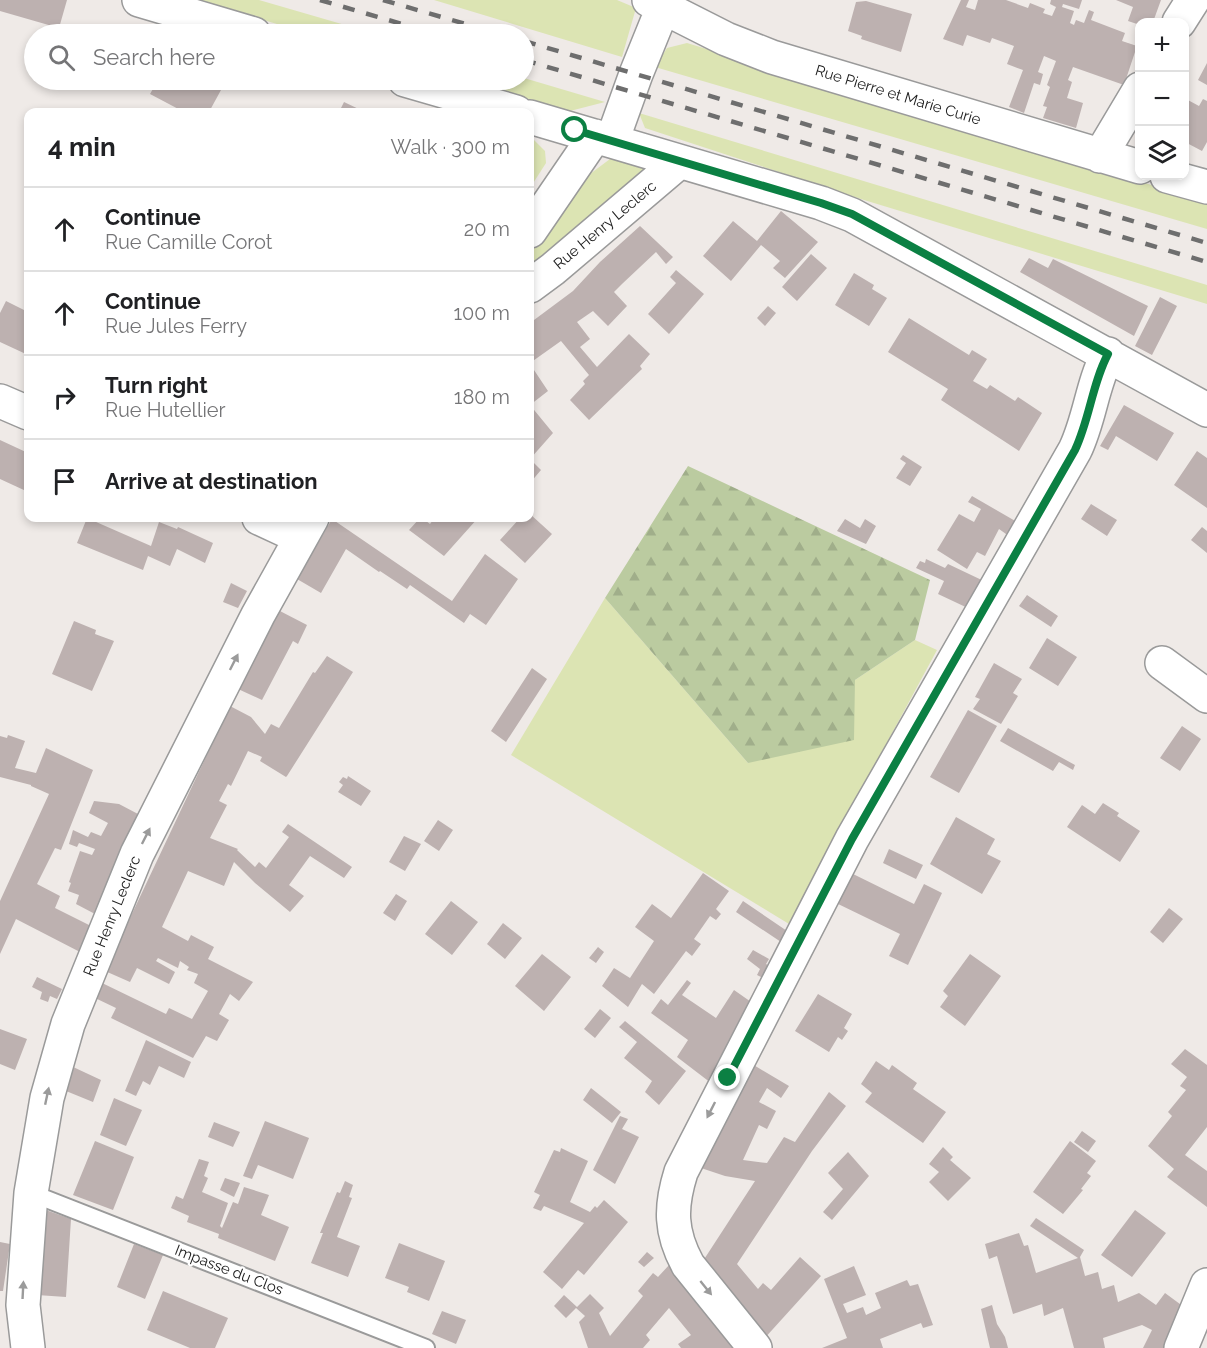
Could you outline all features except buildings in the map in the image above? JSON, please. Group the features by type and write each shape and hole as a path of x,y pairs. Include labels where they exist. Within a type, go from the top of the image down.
{"street":[{"path":"139,0 220,24"},
{"path":"1182,18 1193,0"},
{"path":"534,226 603,139 659,2"},
{"name":"Rue Pierre et Marie Curie","path":"659,2 726,39 772,57 1135,166"},
{"path":"440,90 502,108"},
{"path":"1100,156 1135,97"},
{"path":"534,118 852,214 1207,410"},
{"name":"Rue Henry Leclerc","path":"534,283 680,162"},
{"path":"1182,180 1207,187"},
{"path":"755,1348 688,1265 682,1254 674,1227 673,1213 673,1201 681,1172 852,839 1075,450 1085,426 1099,371 1108,354"},
{"path":"0,401 24,412"},
{"path":"280,522 306,527"},
{"name":"Rue Henry Leclerc","path":"28,1348 23,1305 31,1193 43,1118 59,1051 71,1015 127,875 252,625 306,527"},
{"path":"1162,663 1207,696"},
{"path":"1181,1348 1207,1285"}],"lane":[{"name":"Impasse du Clos","path":"31,1193 426,1348"}],"green space":[{"path":"195,0 259,0 342,24 277,24"},
{"path":"434,0 617,0 636,8 622,57 534,30 534,24 513,24"},
{"path":"687,43 1207,202 1207,229 655,67 667,48"},
{"path":"534,81 605,102 570,111 498,90 534,90"},
{"path":"639,113 1207,285 1207,304 864,200 645,128"},
{"path":"534,140 545,151 546,163 534,182"},
{"path":"621,156 645,167 637,180 534,269 534,249 578,183 610,159"},
{"path":"688,466 930,580 915,640 855,680 854,740 748,763 605,598"},
{"path":"605,598 748,763 855,680 915,640 937,650 789,924 511,755"}],"railway":[{"path":"320,0 402,24"},
{"path":"383,0 466,24"},
{"path":"534,44 1207,243"},
{"path":"534,63 1207,262"}],"route":[{"path":"575,130 852,214 1108,354 1099,371 1085,426 1075,450 838,864 728,1078"}]}
